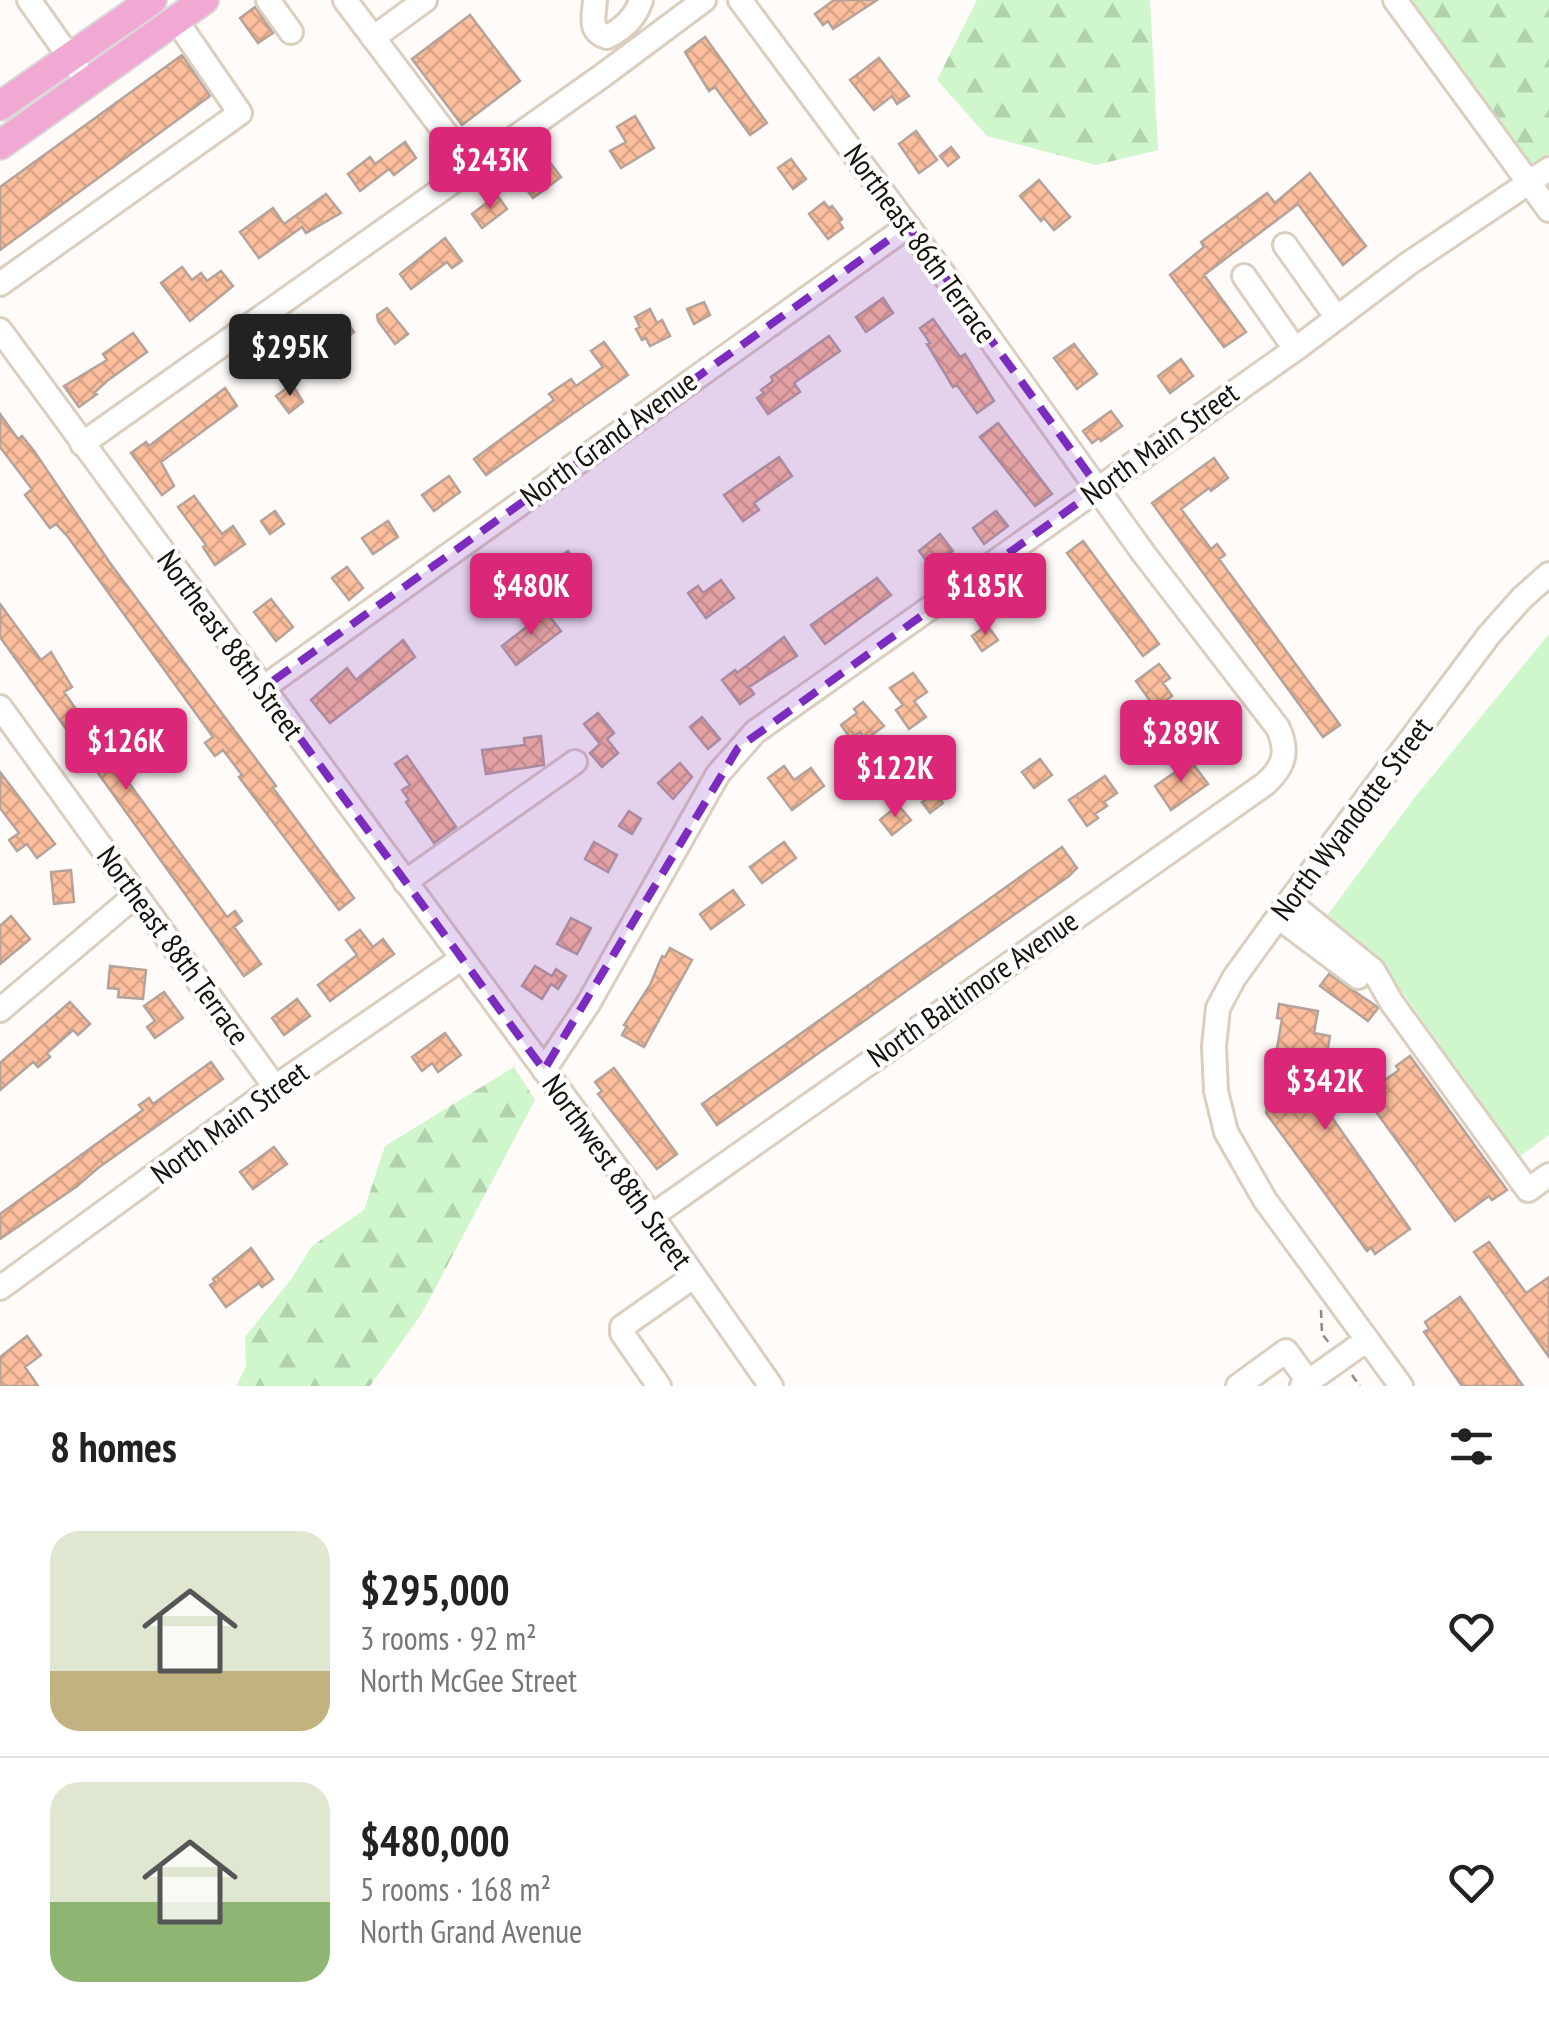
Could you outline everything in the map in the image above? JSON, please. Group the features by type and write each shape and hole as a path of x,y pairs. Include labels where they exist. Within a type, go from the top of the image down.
{"main road":[{"path":"0,106 152,0"},
{"path":"0,145 204,0"}],"street":[{"path":"29,0 88,82"},
{"path":"268,0 291,32"},
{"path":"345,0 471,167"},
{"path":"596,0 593,28 607,38 638,11 641,0"},
{"path":"82,444 704,0"},
{"name":"Northeast 86th Terrace","path":"740,0 1144,554 1278,728 1285,755"},
{"path":"1396,0 1539,176 1549,210"},
{"path":"373,38 410,4"},
{"path":"0,284 240,113 176,20"},
{"name":"North Main Street","path":"544,1070 588,1004 718,774 755,732 1296,349 1408,264 1539,176"},
{"name":"North Grand Avenue","path":"262,688 908,226"},
{"path":"1285,246 1337,318"},
{"path":"1244,276 1296,349"},
{"name":"Northeast 88th Street","path":"0,330 461,959"},
{"name":"North Wyandotte Street","path":"1401,1386 1243,1166 1226,1132 1216,1091 1214,1046 1218,1008 1234,978 1284,909 1489,635 1549,574"},
{"name":"Northeast 88th Terrace","path":"0,707 136,894 270,1100"},
{"name":"North Baltimore Avenue","path":"652,1216 1265,784 1282,768 1285,755"},
{"path":"404,882 575,762"},
{"path":"0,1010 136,894"},
{"path":"1284,909 1372,970 1392,1004 1528,1190 1549,1175"},
{"name":"North Main Street","path":"0,1288 270,1100 461,959"},
{"name":"Northwest 88th Street","path":"461,959 652,1216 770,1386"},
{"path":"660,1386 622,1333 622,1326 693,1277"},
{"path":"1238,1386 1286,1351 1305,1384 1367,1340"}],"path":[{"path":"1352,1386 1358,1382 1360,1386"}],"highlighted area":[{"path":"908,226 1099,488 738,748 544,1070 263,688"}],"green space":[{"path":"977,0 1150,0 1158,150 1096,165 987,136 937,80"},
{"path":"1396,0 1549,0 1549,169 1530,183"},
{"path":"1549,634 1549,1135 1519,1157 1388,972 1326,917 1415,797"},
{"path":"514,1067 535,1100 421,1315 370,1386 236,1386 246,1367 245,1337 312,1246 364,1210 385,1146"}],"building":[{"path":"834,0 877,0 833,29 828,21 823,25 815,14"},
{"path":"255,7 273,33 258,43 240,18"},
{"path":"470,15 520,81 462,125 412,59"},
{"path":"705,37 767,123 750,135 715,87 709,91 685,52"},
{"path":"182,55 210,96 0,250 0,187"},
{"path":"879,58 909,96 897,104 892,96 874,110 850,80"},
{"path":"635,116 654,148 621,168 610,151 626,142 617,127"},
{"path":"916,131 937,160 919,173 899,144"},
{"path":"405,142 416,158 394,175 389,169 360,191 348,174 370,157 375,164"},
{"path":"951,147 959,157 948,166 940,156"},
{"path":"791,159 806,179 793,189 778,168"},
{"path":"549,161 561,177 533,198 521,182"},
{"path":"1310,173 1366,246 1343,265 1298,204 1204,275 1246,332 1224,347 1170,275 1204,247 1201,242 1267,193 1275,203"},
{"path":"1039,180 1070,217 1054,230 1020,196"},
{"path":"326,194 341,213 306,233 302,227 259,258 240,232 273,208 284,224"},
{"path":"497,195 507,209 482,228 472,214"},
{"path":"824,202 842,219 839,222 843,228 828,239 809,214"},
{"path":"445,238 462,261 452,268 447,262 411,289 400,274"},
{"path":"182,267 192,280 201,273 207,281 221,271 233,286 190,321 161,283"},
{"path":"883,298 893,313 866,332 856,317"},
{"path":"704,302 710,315 694,324 687,309"},
{"path":"387,308 408,334 395,344 378,321 377,315"},
{"path":"650,309 657,323 662,320 670,336 650,346 636,329 640,327 635,317"},
{"path":"342,315 354,332 327,352 324,348 311,357 299,340"},
{"path":"933,319 960,357 965,354 994,401 977,413 957,385 953,387 927,344 930,343 920,328"},
{"path":"133,333 147,352 79,407 64,386 107,360 103,354"},
{"path":"829,336 840,351 794,383 800,392 768,414 757,398 773,381 771,377"},
{"path":"604,342 628,375 486,475 474,459 554,400 549,394 571,379 576,386 603,367 591,351"},
{"path":"1074,344 1097,374 1077,389 1054,358"},
{"path":"1181,359 1193,376 1170,393 1158,376"},
{"path":"292,384 303,402 289,413 276,396"},
{"path":"225,388 237,406 161,462 174,486 162,495 131,453 146,442 149,446"},
{"path":"1111,411 1122,426 1092,443 1083,431"},
{"path":"0,414 18,439 22,436 34,451 110,563 354,898 339,910 223,750 215,756 205,743 213,737 68,537 56,524 50,528 25,495 32,489 0,447"},
{"path":"998,423 1052,494 1035,506 980,437"},
{"path":"779,457 792,476 754,503 759,510 743,521 724,495"},
{"path":"1214,458 1228,478 1181,509 1211,549 1217,544 1225,555 1219,559 1340,725 1323,737 1152,503"},
{"path":"449,476 460,492 434,511 422,495"},
{"path":"194,496 222,534 233,526 245,544 215,565 203,547 206,545 178,507"},
{"path":"275,511 284,524 270,534 261,521"},
{"path":"996,511 1008,526 984,544 973,528"},
{"path":"388,521 398,537 373,554 362,538"},
{"path":"940,534 953,551 932,568 919,551"},
{"path":"1083,541 1159,644 1143,656 1067,553"},
{"path":"568,551 583,572 563,585 548,565"},
{"path":"347,567 363,588 349,600 332,578"},
{"path":"877,578 891,595 825,644 811,625"},
{"path":"721,580 734,598 706,618 688,593 698,586 703,593"},
{"path":"271,599 293,627 276,641 254,612"},
{"path":"0,604 41,660 51,652 72,687 64,692 99,742 227,917 235,911 242,921 234,927 261,964 244,976 0,637"},
{"path":"546,612 561,631 516,665 502,646"},
{"path":"987,625 998,640 982,651 972,636"},
{"path":"784,637 797,656 749,687 754,694 740,704 722,680"},
{"path":"403,640 415,657 330,723 311,700 347,668 356,680"},
{"path":"1159,664 1170,678 1163,683 1172,696 1155,708 1136,681"},
{"path":"913,673 927,692 914,701 926,717 909,729 896,710 903,705 890,688"},
{"path":"863,702 884,726 865,740 860,732 851,739 841,725 857,713 854,709"},
{"path":"598,713 614,733 607,739 618,753 602,767 590,753 600,744 584,724"},
{"path":"702,717 720,739 708,749 690,727"},
{"path":"541,736 544,765 486,774 482,750 525,745 524,738"},
{"path":"407,756 456,827 434,843 402,790 410,785 395,764"},
{"path":"1040,759 1052,775 1034,788 1022,772"},
{"path":"1191,761 1208,784 1171,810 1155,786"},
{"path":"680,763 692,777 673,799 658,783"},
{"path":"784,766 794,780 811,768 824,786 792,810 768,778"},
{"path":"0,772 55,844 37,858 27,844 17,851 9,840 19,833 0,808"},
{"path":"1105,776 1117,793 1104,802 1107,806 1087,826 1069,800"},
{"path":"936,793 943,803 930,813 922,802"},
{"path":"898,805 911,820 892,835 880,820"},
{"path":"629,811 641,819 632,834 619,826"},
{"path":"594,842 617,855 608,872 585,859"},
{"path":"784,842 796,858 762,883 750,867"},
{"path":"1062,847 1077,868 1069,876 717,1125 702,1104"},
{"path":"71,870 74,902 54,904 51,872"},
{"path":"733,890 744,905 711,929 700,914"},
{"path":"11,916 30,939 0,964 0,926"},
{"path":"571,918 591,928 577,954 557,944"},
{"path":"360,930 373,947 383,939 394,954 330,1001 318,985 357,955 346,940"},
{"path":"670,948 692,960 644,1047 622,1035 627,1026 624,1025"},
{"path":"110,966 146,970 143,999 118,997 119,989 108,988"},
{"path":"535,966 552,976 556,969 566,976 558,989 551,984 542,999 522,986"},
{"path":"1329,974 1378,1008 1368,1021 1320,986"},
{"path":"164,992 183,1018 155,1038 147,1027 155,1021 144,1006"},
{"path":"297,999 310,1016 284,1035 272,1018"},
{"path":"70,1002 90,1024 78,1035 73,1030 47,1053 50,1057 38,1067 33,1062 0,1090 0,1063"},
{"path":"1279,1004 1318,1011 1314,1033 1330,1036 1319,1099 1410,1229 1375,1254 1371,1247 1367,1251 1266,1113 1282,1019 1277,1018"},
{"path":"445,1033 461,1055 438,1072 432,1063 422,1071 412,1057"},
{"path":"1410,1056 1507,1190 1492,1200 1489,1196 1455,1221 1364,1095 1399,1070 1396,1066"},
{"path":"211,1062 223,1079 0,1239 0,1214 143,1110 139,1105 149,1098 153,1104"},
{"path":"614,1068 677,1154 657,1169 598,1094 602,1091 595,1082"},
{"path":"274,1147 287,1164 253,1189 240,1172"},
{"path":"1489,1242 1526,1293 1549,1277 1549,1357 1474,1252"},
{"path":"251,1248 273,1279 262,1287 259,1283 226,1307 210,1285"},
{"path":"1460,1297 1523,1386 1462,1386 1424,1332 1429,1329 1425,1322"},
{"path":"27,1336 41,1355 25,1367 38,1386 0,1386 0,1357"}]}
